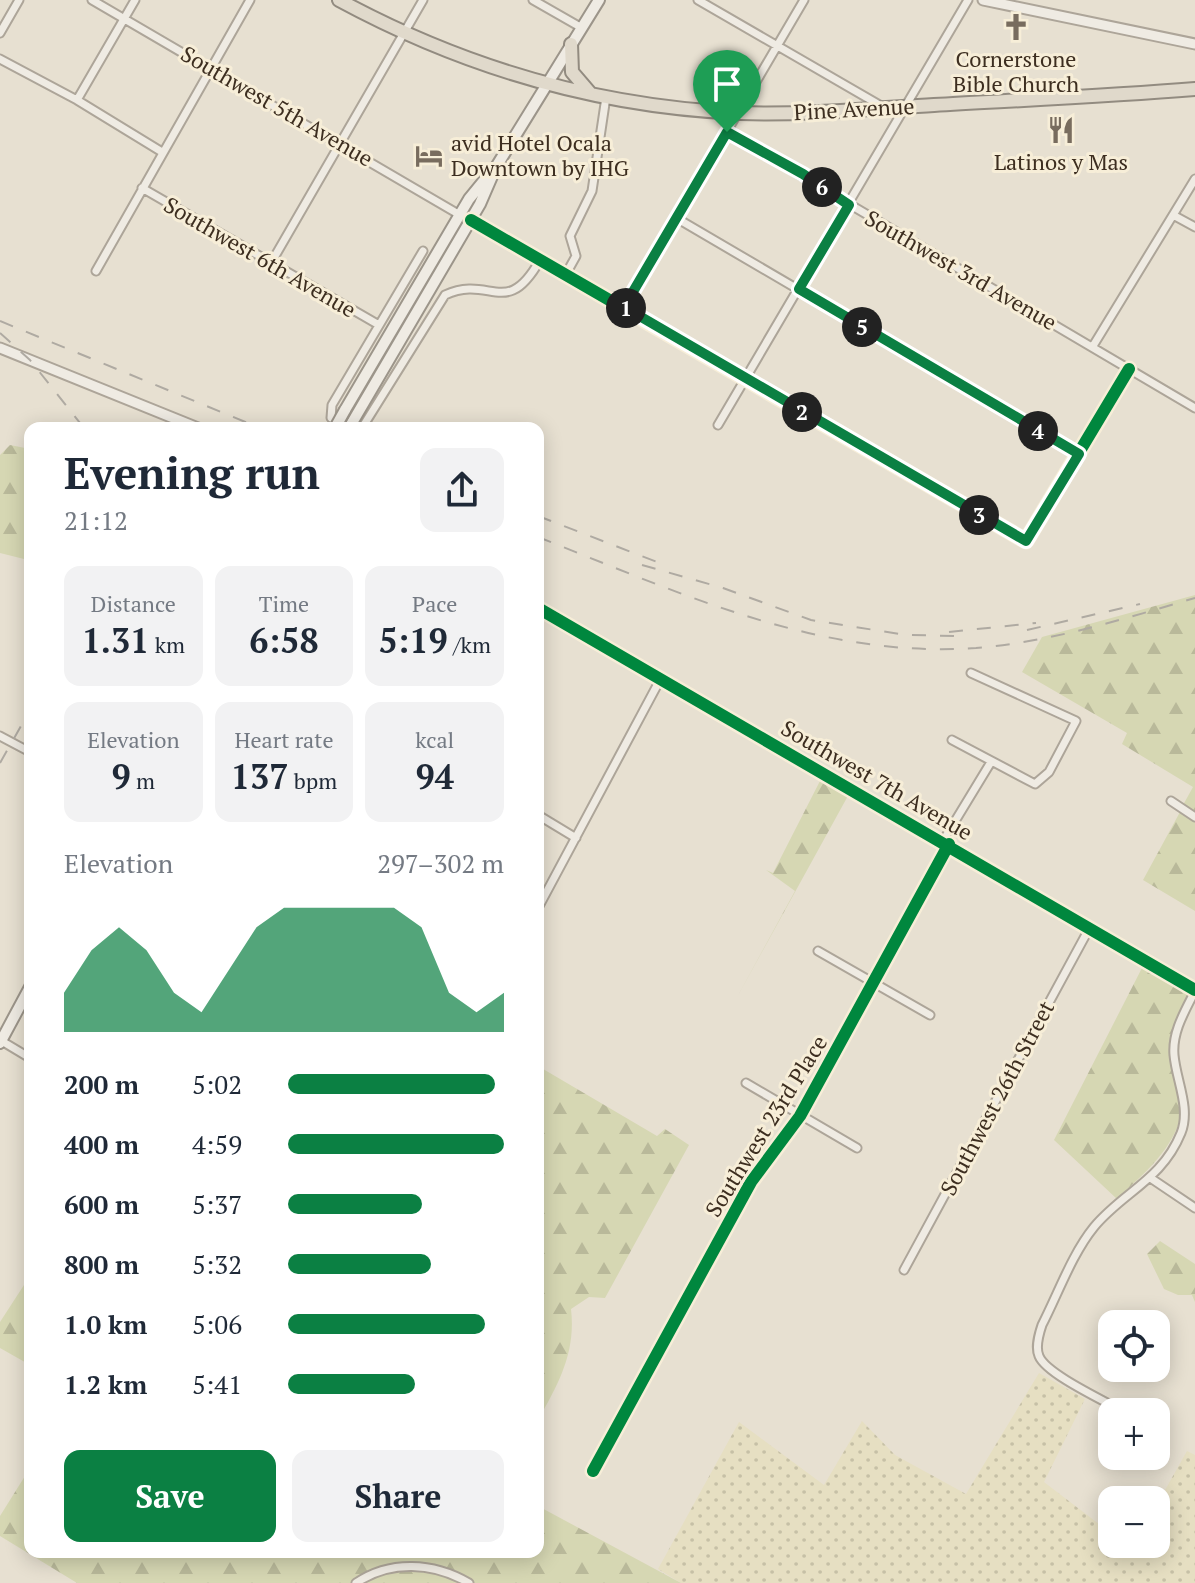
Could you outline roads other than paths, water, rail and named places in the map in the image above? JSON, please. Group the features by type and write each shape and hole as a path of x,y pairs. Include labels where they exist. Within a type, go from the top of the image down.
{"highway":[{"name":"Pine Avenue","path":"339,0 475,62 546,85 667,107 738,113 905,107 1195,89"},
{"path":"571,44 572,72 592,95"}],"main road":[{"path":"352,422 466,218 599,0"},
{"path":"338,422 466,218"},
{"path":"0,1041 24,998"}],"street":[{"path":"0,33 19,0"},
{"name":"Southwest 5th Avenue","path":"92,0 1026,541 1079,454"},
{"path":"77,100 135,0"},
{"path":"96,271 250,0"},
{"path":"271,263 423,0"},
{"path":"698,0 884,108"},
{"path":"624,307 804,0"},
{"path":"718,425 968,0"},
{"path":"983,0 1023,3 1195,44"},
{"path":"538,1 582,28"},
{"path":"0,59 77,100 162,152"},
{"path":"566,274 576,256 570,236 592,191 606,97"},
{"name":"Southwest 3rd Avenue","path":"727,132 803,174 849,205 1195,408"},
{"path":"1093,346 1195,179"},
{"name":"Southwest 6th Avenue","path":"142,188 379,325"},
{"path":"1173,215 1195,227"},
{"path":"678,219 1079,454 1129,369"},
{"path":"333,422 329,414 423,251"},
{"path":"366,422 445,295 472,288 502,293 515,291 527,283 540,260"},
{"path":"0,348 183,422"},
{"name":"Southwest 7th Avenue","path":"544,611 1195,990"},
{"path":"952,740 1035,784 1049,772 1076,721 971,673"},
{"path":"544,897 661,678"},
{"path":"0,736 24,749"},
{"name":"Southwest 23rd Place","path":"593,1471 751,1182 800,1116 875,983 991,762"},
{"path":"1171,801 1195,817"},
{"path":"544,819 576,838"},
{"name":"Southwest 26th Street","path":"904,1270 1090,927"},
{"path":"818,951 930,1015"},
{"path":"1100,1398 1047,1367 1038,1355 1038,1342 1042,1325 1092,1230 1106,1214 1152,1179 1183,1130 1184,1113 1174,1054 1177,1030 1195,990"},
{"path":"0,1041 24,1055"},
{"path":"746,1083 857,1148"},
{"path":"1152,1179 1195,1208"},
{"path":"356,1583 394,1566 430,1568 456,1575 469,1583"}],"railway":[{"path":"0,321 245,422"},
{"path":"0,333 30,360 79,422"},
{"path":"544,518 657,562"},
{"path":"544,539 644,580 752,618 862,643 918,649 976,648 1032,641 1087,629 1195,598"},
{"path":"642,565 723,588 811,620 906,635 960,636"},
{"path":"1027,630 1140,604"},
{"path":"949,632 1036,623"},
{"path":"0,763 24,721"}],"place":[{"name":"Cornerstone Bible Church","path":"1016,27"},
{"name":"Latinos y Mas","path":"1061,130"},
{"name":"avid Hotel Ocala Downtown by IHG","path":"429,156"}]}
